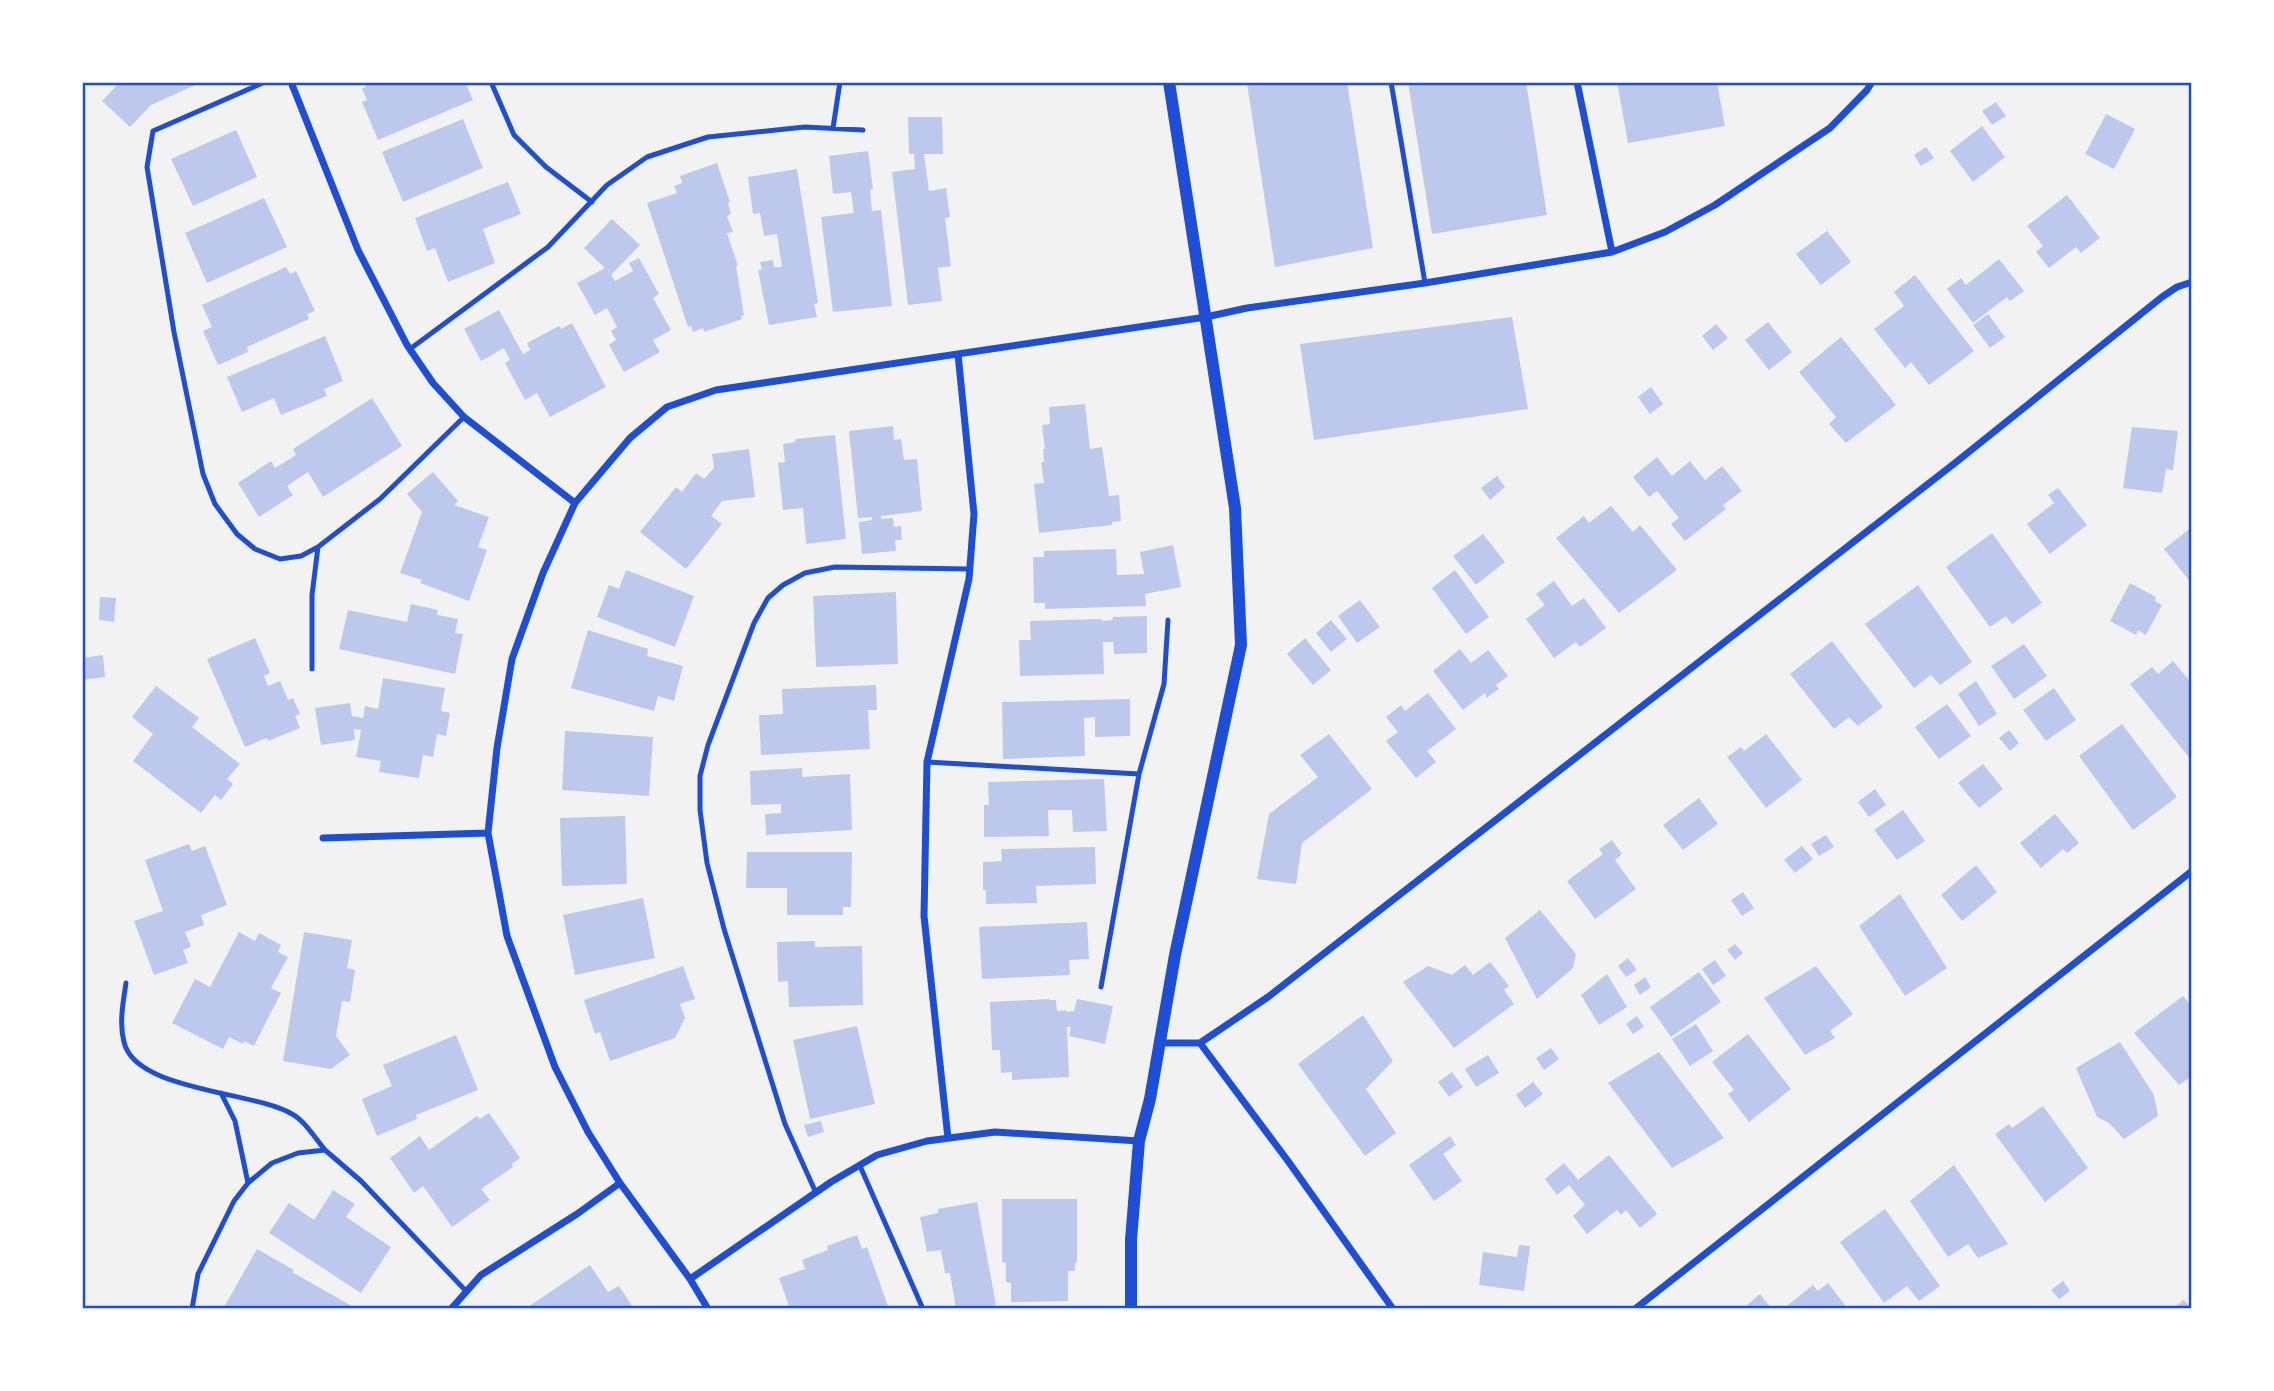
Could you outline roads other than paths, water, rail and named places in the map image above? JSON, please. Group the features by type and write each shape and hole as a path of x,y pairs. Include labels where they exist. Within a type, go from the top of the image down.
{"street":[{"path":"291,82 358,250 410,349 433,383 464,417 575,503"},
{"path":"1131,1309 1131,1240 1139,1141 1150,1099 1174,955 1241,645 1236,509 1169,82"},
{"path":"1577,82 1612,252"},
{"path":"708,1309 690,1279 620,1183 588,1132 555,1068 507,936 488,833 496,748 512,659 543,573 575,503 630,438 667,407 716,390 1206,317 1247,308 1425,283 1612,252 1665,232 1715,205 1830,128 1872,82"},
{"path":"1160,1043 1200,1043 1268,997 1955,463 2162,298 2177,287 2192,282"},
{"path":"948,1138 924,916 927,762 970,579 974,514 958,354"},
{"path":"323,838 488,833"},
{"path":"1635,1309 2192,870"},
{"path":"1200,1043 1393,1309"},
{"path":"690,1279 816,1192 877,1156 927,1141 995,1132 1139,1141"},
{"path":"451,1309 481,1275 577,1214 620,1183"}],"lane":[{"path":"265,82 153,131 147,167 174,332 203,474 215,504 237,534 255,549 280,559 301,556 318,547 380,499 464,417"},
{"path":"491,82 514,135 546,167 592,202"},
{"path":"834,128 841,82"},
{"path":"1391,82 1425,283"},
{"path":"410,349 548,247 607,186 647,158 708,137 806,127 863,130"},
{"path":"312,669 313,595 318,547"},
{"path":"816,1192 785,1124 724,929 707,863 700,810 700,776 705,755 754,624 768,598 783,585 804,573 835,567 970,569"},
{"path":"1101,987 1139,774 1164,684 1168,620"},
{"path":"927,762 1139,774"},
{"path":"125,983 121,1024 124,1046 139,1065 155,1075 252,1100 293,1114 325,1150 361,1181 466,1291"},
{"path":"220,1093 235,1121 248,1183"},
{"path":"192,1309 198,1274 234,1200 248,1183 272,1163 298,1153 325,1150"},
{"path":"860,1166 923,1309"}]}
